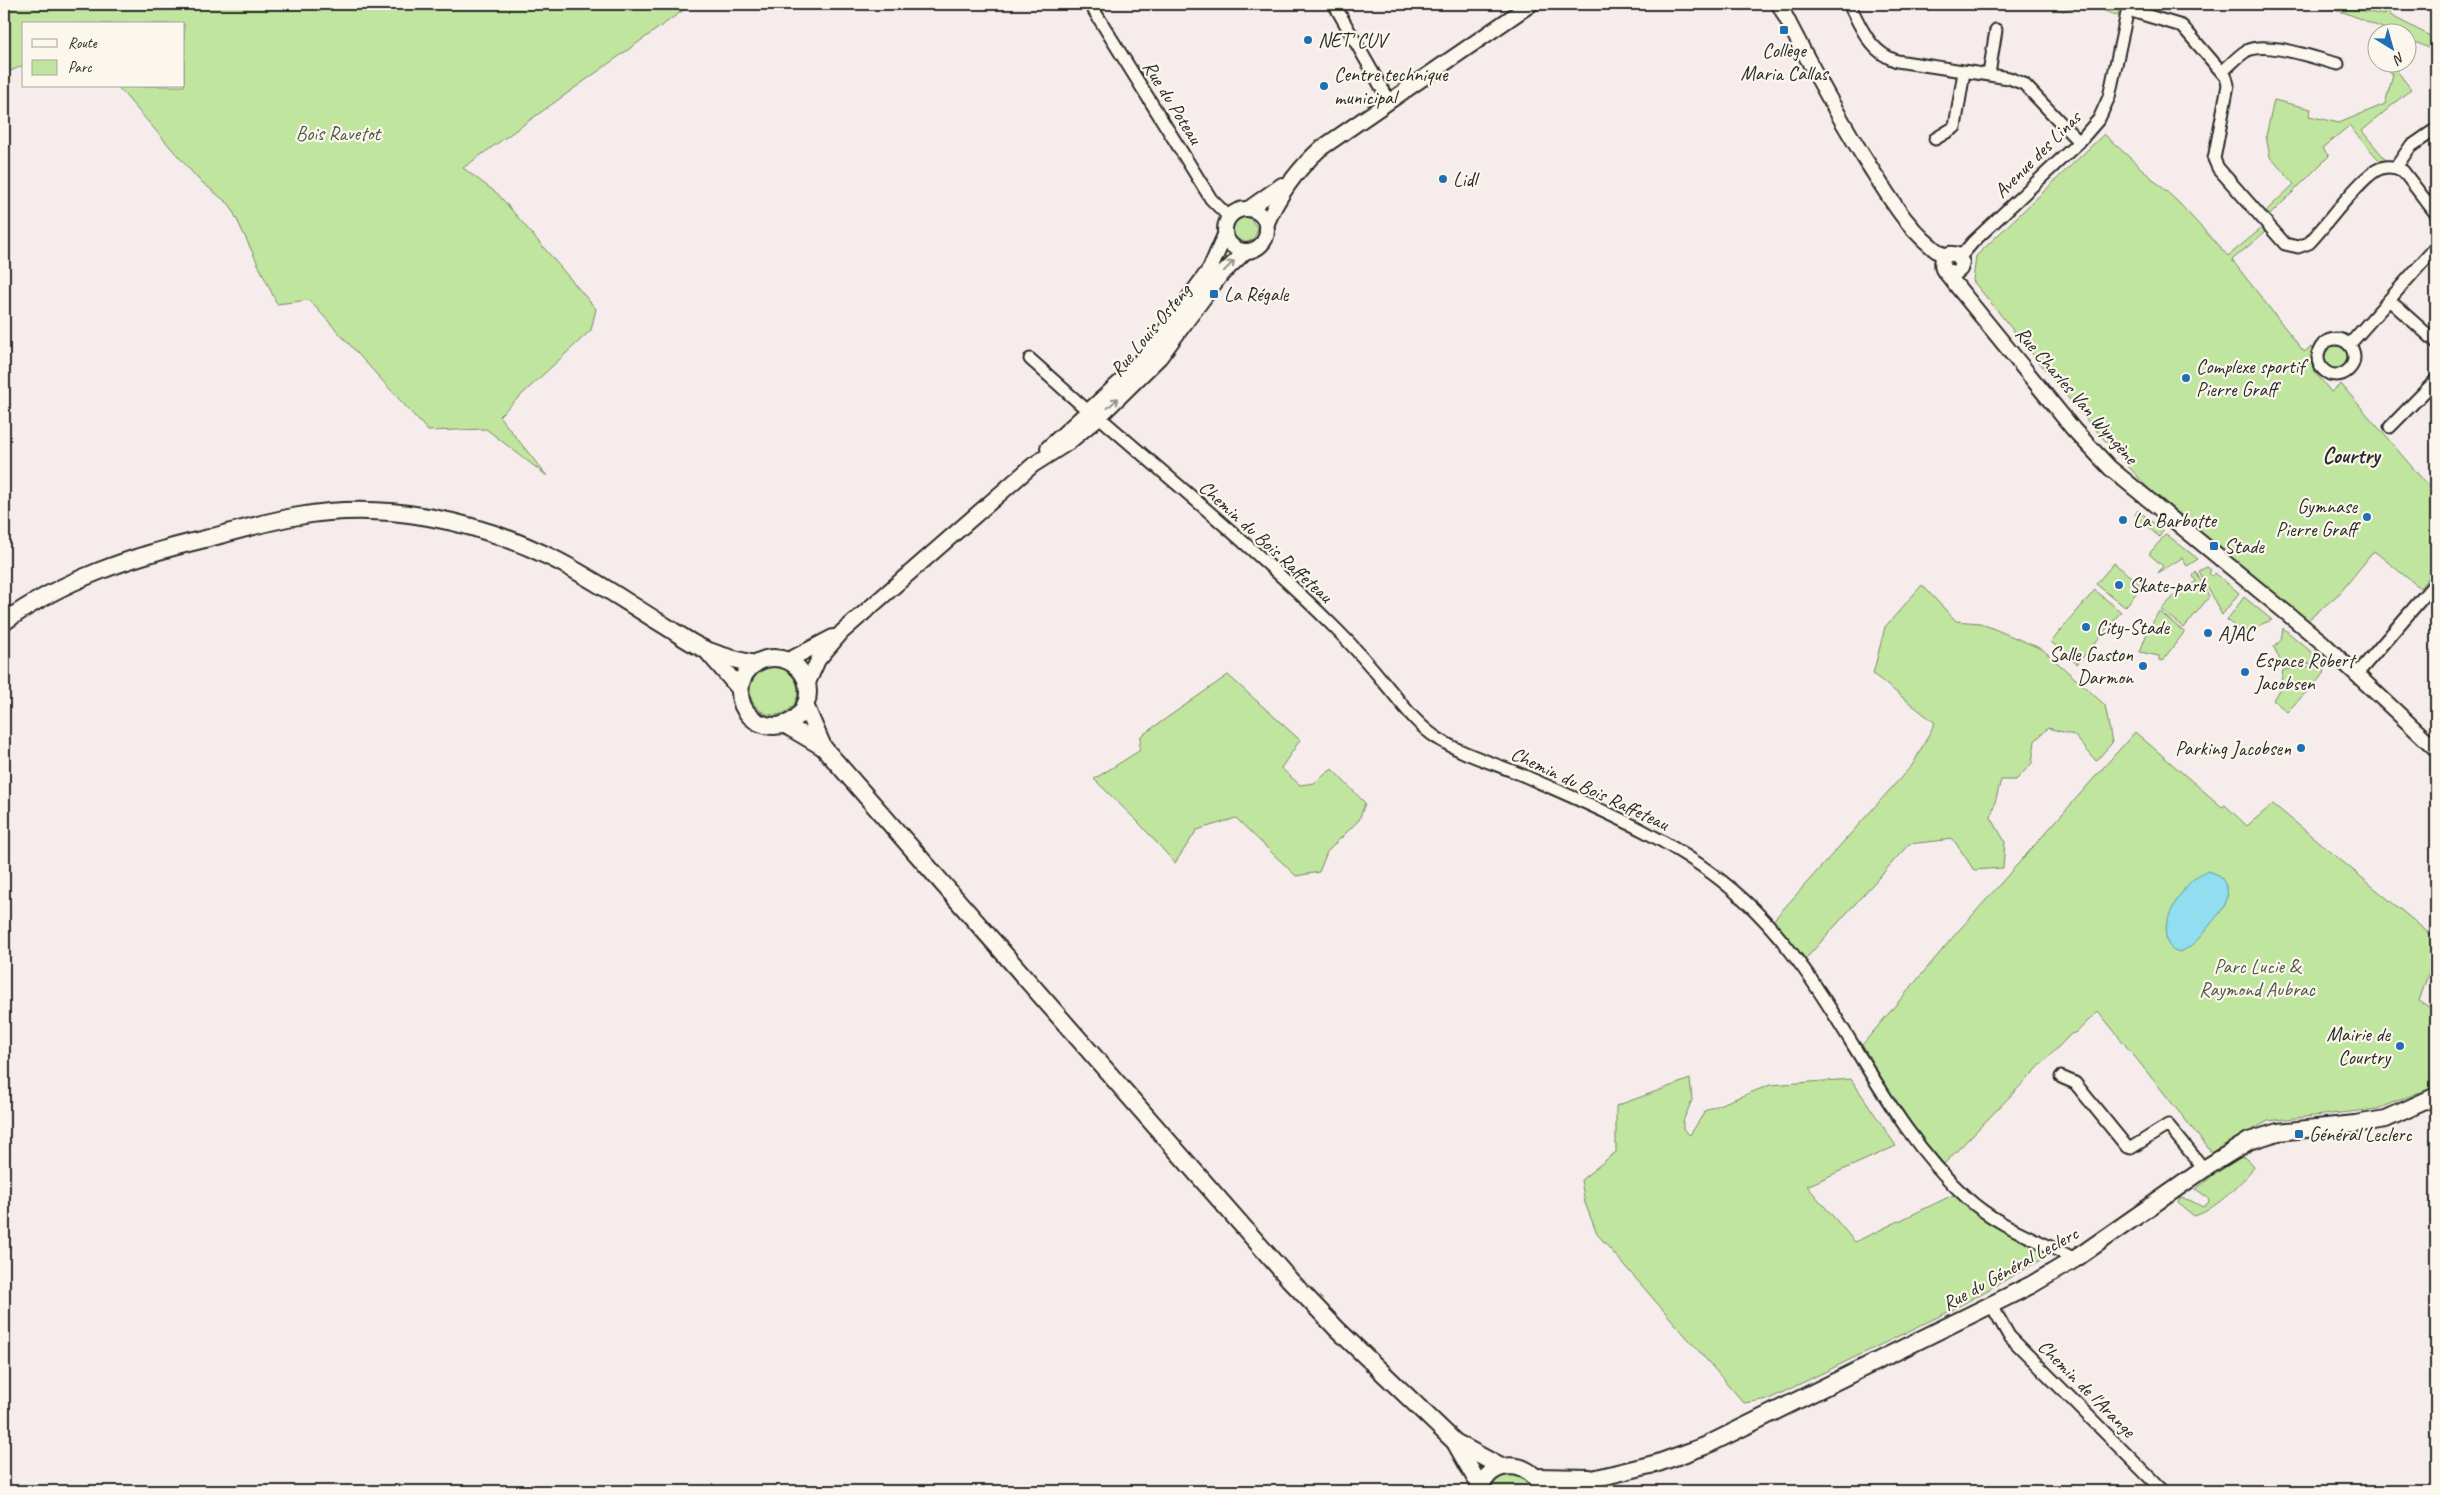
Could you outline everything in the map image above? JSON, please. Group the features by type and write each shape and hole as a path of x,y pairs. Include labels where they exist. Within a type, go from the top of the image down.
{"main road":[{"path":"4,622 65,585 110,566 181,544 299,516 352,511 384,512 424,516 460,523 497,534 554,559 706,650 755,664 771,659 787,661 800,671 807,685 805,705 797,717 784,724 763,724 751,718 743,706 740,689 744,678 755,664"},
{"path":"706,650 740,689"},
{"path":"805,705 823,747 1289,1279 1337,1329 1454,1442 1501,1467 1520,1467 1539,1484"},
{"path":"784,724 823,747"},
{"name":"Rue du Général Leclerc","path":"1539,1484 1597,1478 1658,1463 1705,1446 2032,1286 2075,1259 2204,1169 2249,1141 2265,1135 2386,1119 2436,1098"},
{"path":"1454,1442 1481,1489 1492,1472 1501,1467"},
{"name":"Rue du Général Leclerc","path":"1566,1491 1597,1478"}],"street":[{"name":"Rue du Poteau","path":"1090,4 1212,199 1229,218"},
{"path":"1334,4 1389,101"},
{"path":"1291,179 1248,209 1240,210 1229,218 1226,224 1226,235 1234,247 1246,251 1258,247 1262,243 1274,205 1291,179 1320,148 1531,4"},
{"path":"1779,4 1824,92 1888,195 1924,241 1944,256"},
{"path":"1850,4 1871,44 1883,56 1896,61 2010,78 2024,84 2079,142"},
{"path":"2129,7 2180,25 2222,72 2228,85 2214,159 2218,168 2285,244 2298,247 2309,243 2374,171 2387,167 2396,167 2407,176 2436,214"},
{"name":"Avenue des Linas","path":"1961,261 1968,246 2079,142 2096,123 2106,104 2129,7"},
{"path":"1989,74 1996,30"},
{"path":"2222,72 2246,51 2256,47 2268,47 2338,64"},
{"path":"1935,139 1956,127 1964,72"},
{"path":"2396,167 2410,147 2436,129"},
{"path":"1248,209 1260,214 1266,226"},
{"name":"Rue Louis Osteng","path":"1093,414 1168,328 1210,269 1226,235"},
{"path":"2349,345 2436,247"},
{"name":"Rue Louis Osteng","path":"807,685 818,660 842,632 1033,466 1049,448 1093,414 1160,357 1220,276 1246,251"},
{"path":"1954,253 1961,261 1955,273 1946,271 1942,262 1944,256 1954,253"},
{"name":"Rue Charles Van Wyngène","path":"1961,261 1967,296"},
{"name":"Rue Charles Van Wyngène","path":"1946,271 2074,430 2110,468 2323,643 2436,749"},
{"path":"2389,300 2436,342"},
{"name":"Chemin du Bois Raffeteau","path":"1030,359 1325,618 1367,661 1412,716 1430,733 1464,752 1525,776 1629,823 1690,859 1743,899 1801,964 1922,1152 1968,1200 2002,1223 2075,1259"},
{"path":"2390,426 2436,380"},
{"path":"2357,674 2436,582"},
{"name":"Rue Louis Osteng","path":"787,661 842,632"},
{"path":"2061,1077 2075,1083 2127,1147 2131,1148 2168,1124 2204,1169"},
{"name":"Chemin de l'Arange","path":"1992,1306 2009,1336 2163,1491"}],"green space":[{"name":"Bois Ravetot","path":"4,4 692,4 463,168 498,194 596,309 591,330 499,416 547,476 486,429 428,431 309,300 277,304 230,205 198,179 119,88 185,88 185,22 22,22 22,66 4,74"},
{"path":"2043,4 2085,4 2063,11"},
{"path":"2086,4 2120,6 2118,16"},
{"path":"2309,4 2326,4 2385,15 2386,4 2391,4 2390,15 2403,22 2368,22 2346,13"},
{"path":"2418,30 2436,39 2436,51 2418,43"},
{"path":"2390,72 2398,72 2411,89 2362,131 2386,160 2380,161 2349,126 2322,148 2329,156 2269,216 2265,212 2294,184 2270,157 2266,136 2274,100 2311,109 2309,116 2339,123 2385,104 2393,75"},
{"name":"Complexe sportif Pierre Graff","path":"2104,134 2178,202 2228,256 2262,228 2265,232 2232,260 2304,352 2311,347 2317,369 2314,371 2331,392 2341,384 2436,495 2436,568 2420,588 2374,551 2340,593 2308,620 2148,488 2083,416 1973,281 1976,256"},
{"path":"1243,217 1250,218 1258,229 1254,239 1246,243 1236,238 1233,231 1234,223"},
{"path":"2336,344 2345,348 2349,357 2345,366 2336,370 2327,366 2323,357 2327,348"},
{"path":"2138,510 2163,531 2159,537 2135,515"},
{"path":"2166,534 2198,559 2187,566 2182,558 2158,573 2163,566 2149,554"},
{"name":"Skate-park","path":"2114,563 2142,586 2125,607 2096,584"},
{"path":"2207,567 2211,570 2209,573 2212,576 2215,573 2239,593 2222,615 2199,571"},
{"path":"2196,572 2209,597 2184,628 2161,610 2176,594 2196,582 2193,576"},
{"path":"1922,585 1956,621 1980,623 2042,649 2105,705 2112,743 2096,761 2074,735 2048,728 2035,741 2032,763 2016,780 2001,780 1991,817 2005,842 2003,868 1974,870 1953,839 1909,844 1801,964 1769,925 1913,764 1935,723 1873,674 1885,627"},
{"name":"City-Stade","path":"2095,590 2121,612 2077,664 2051,642"},
{"path":"2244,597 2272,620 2262,624 2256,631 2239,630 2227,620"},
{"path":"2159,611 2184,632 2186,630 2162,661 2159,660 2159,656 2140,652 2147,633"},
{"path":"2283,628 2322,662 2283,667 2274,647 2281,640"},
{"path":"2326,664 2324,674 2287,712 2273,700 2280,688 2283,670"},
{"path":"769,667 779,667 791,674 798,686 798,696 791,708 779,715 769,715 761,711 754,704 750,696 750,686 754,678 761,671"},
{"path":"1228,675 1300,740 1281,768 1300,785 1314,783 1332,769 1365,803 1359,820 1327,852 1319,872 1296,876 1236,818 1197,830 1175,863 1139,823 1094,779 1139,751 1141,736"},
{"name":"Parc Lucie & Raymond Aubrac","path":"2135,732 2222,807 2225,805 2247,826 2273,804 2436,939 2436,951 2419,1001 2436,1011 2436,1074 2430,1080 2431,1087 2423,1095 2420,1092 2377,1109 2268,1121 2212,1153 2098,1011 2077,1032 2071,1034 1944,1164 1909,1124 1862,1045 1954,936"},
{"path":"1690,1079 1692,1100 1683,1121 1683,1129 1690,1135 1706,1110 1770,1085 1851,1079 1896,1146 1807,1186 1855,1242 1953,1195 1989,1223 2050,1255 1952,1310 1769,1399 1744,1403 1597,1234 1585,1203 1581,1180 1616,1152 1616,1106"},
{"path":"2241,1157 2246,1158 2253,1166 2251,1172 2217,1204 2194,1216 2178,1203 2180,1198 2203,1207 2209,1202 2208,1198 2196,1189 2211,1177 2217,1169"},
{"path":"1514,1473 1529,1481 1534,1491 1488,1491 1499,1477"}],"water":[{"path":"2207,871 2219,875 2224,883 2227,889 2226,902 2219,914 2200,937 2180,952 2170,947 2166,937 2171,911 2187,886 2197,876"}],"place":[{"name":"Collège Maria Callas","path":"1784,30"},
{"name":"NET' CUV","path":"1308,40"},
{"name":"Centre technique municipal","path":"1324,86"},
{"name":"Lidl","path":"1443,179"},
{"name":"La Régale","path":"1214,294"},
{"name":"Complexe sportif Pierre Graff","path":"2186,378"},
{"name":"Gymnase Pierre Graff","path":"2367,517"},
{"name":"La Barbotte","path":"2123,520"},
{"name":"Stade","path":"2214,546"},
{"name":"Skate-park","path":"2119,585"},
{"name":"City-Stade","path":"2086,627"},
{"name":"AJAC","path":"2208,633"},
{"name":"Salle Gaston Darmon","path":"2143,666"},
{"name":"Espace Robert Jacobsen","path":"2245,672"},
{"name":"Parking Jacobsen","path":"2301,748"},
{"name":"Mairie de Courtry","path":"2400,1046"},
{"name":"Général Leclerc","path":"2299,1134"}],"district":[{"name":"Courtry","path":"2351,455"}]}
